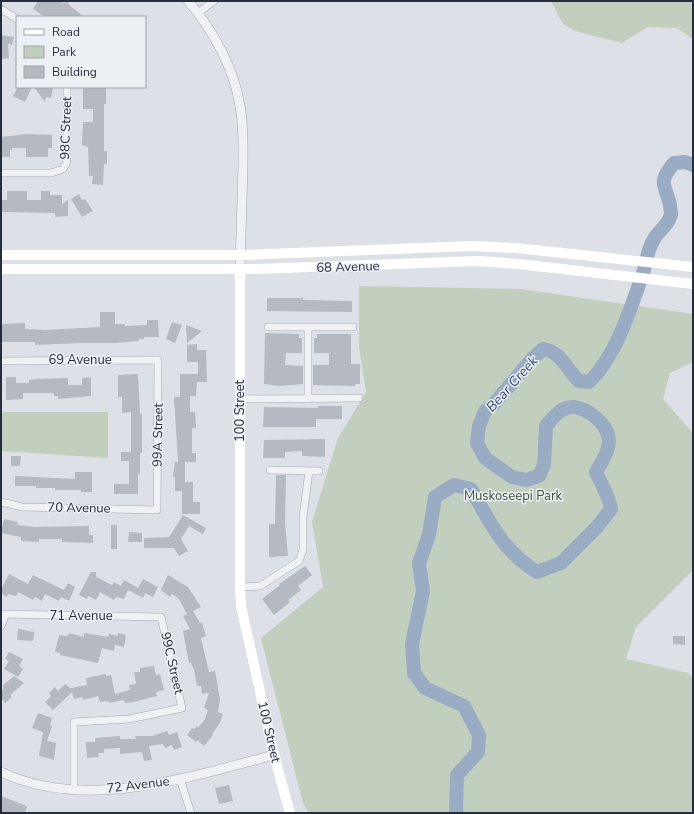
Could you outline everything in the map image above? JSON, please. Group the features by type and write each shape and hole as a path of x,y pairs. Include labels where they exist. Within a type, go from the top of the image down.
{"main road":[{"name":"68 Avenue","path":"1,255 241,255 472,246 583,255 693,267"},
{"name":"68 Avenue","path":"1,269 240,269 479,261 693,284"},
{"name":"100 Street","path":"240,269 240,587 244,621 274,755 290,813"}],"street":[{"name":"100 Street","path":"188,1 198,13 220,48 228,65 240,105 243,149 240,269"},
{"path":"198,13 214,1"},
{"path":"1,9 16,18"},
{"name":"98C Street","path":"1,173 51,173 63,169 67,158 67,88"},
{"path":"268,327 353,327"},
{"path":"308,327 308,398"},
{"name":"69 Avenue","path":"1,361 158,360"},
{"name":"99A Street","path":"157,510 158,360"},
{"path":"240,399 359,398"},
{"path":"270,470 319,471"},
{"path":"240,587 260,586 299,561 303,550 302,517 309,471"},
{"name":"70 Avenue","path":"1,502 22,507 157,510"},
{"path":"1,626 3,615"},
{"name":"71 Avenue","path":"3,615 161,617"},
{"name":"99C Street","path":"74,789 74,722 129,719 182,708 161,617"},
{"name":"72 Avenue","path":"1,772 34,784 54,788 74,789 135,787 180,779 274,755"},
{"path":"180,779 191,813"}],"green space":[{"path":"551,1 693,1 693,39 677,28 648,27 622,43 575,31 563,24"},
{"name":"Muskoseepi Park","path":"359,286 521,289 693,314 693,362 670,373 663,399 692,432 693,566 691,572 636,627 626,659 688,673 693,678 693,813 309,813 303,803 261,638 323,587 312,522 338,438 366,392 359,347"},
{"path":"1,412 108,412 108,458 1,451"}],"building":[{"path":"38,1 68,2 69,5 83,16 44,16 33,9"},
{"path":"1,35 14,37 12,45 8,44 9,58 1,59"},
{"path":"17,88 32,88 25,102 13,96"},
{"path":"35,88 53,88 51,98 46,97 45,102"},
{"path":"83,88 106,88 106,104 104,104 104,151 107,151 107,164 104,164 103,185 92,184 93,176 89,176 88,147 82,145 83,122 93,122 93,109 83,109"},
{"path":"27,134 52,135 52,148 48,148 48,157 26,157 26,148 12,148 12,150 10,150 10,157 2,157 2,137"},
{"path":"7,191 27,191 27,200 41,200 41,191 50,191 50,195 62,195 62,204 68,200 68,216 55,217 55,213 1,212 1,200 7,200"},
{"path":"79,194 82,200 85,199 93,211 82,217 71,199"},
{"path":"267,298 303,298 303,300 352,301 352,312 267,311"},
{"path":"100,312 115,312 115,324 125,324 125,326 147,325 147,320 158,320 159,337 144,337 144,339 139,339 139,341 116,343 35,345 35,342 1,342 1,324 25,323 25,329 45,330 100,327"},
{"path":"172,322 182,325 175,343 166,339"},
{"path":"186,325 202,331 187,343"},
{"path":"265,333 299,334 299,338 302,338 302,353 286,353 285,365 303,366 303,384 279,386 264,384"},
{"path":"317,334 351,334 351,364 360,364 360,384 355,384 355,386 313,385 313,365 329,365 329,353 314,353 314,338 317,338"},
{"path":"197,344 197,350 206,350 207,382 197,382 196,396 190,396 190,412 195,412 196,428 192,428 192,453 196,453 196,462 185,462 185,482 193,482 193,502 200,502 200,514 182,514 182,491 175,491 175,477 173,477 175,462 178,462 174,397 180,397 180,374 198,374 198,362 187,362 187,345"},
{"path":"138,374 140,414 142,414 142,453 140,453 138,494 114,494 114,484 129,484 129,461 121,461 121,452 131,452 131,412 122,413 122,397 118,397 118,375"},
{"path":"6,377 16,377 16,383 29,383 29,380 37,379 68,378 68,385 82,385 82,378 91,377 91,396 58,399 58,396 54,396 54,393 23,393 23,399 6,400"},
{"path":"318,406 342,406 342,419 316,419 316,427 263,427 264,407 318,408"},
{"path":"325,439 325,457 302,456 302,451 285,452 285,458 263,458 264,440"},
{"path":"11,456 21,456 20,466 11,466"},
{"path":"75,472 92,472 92,492 81,492 81,490 55,490 55,488 36,488 36,486 15,486 15,476 75,479"},
{"path":"276,475 286,475 285,523 288,556 269,557 269,524 275,524"},
{"path":"183,515 206,528 203,534 189,526 181,539 188,551 179,556 174,548 144,548 144,538 169,537"},
{"path":"4,519 18,522 17,525 35,527 89,526 89,535 93,535 93,543 62,542 62,539 39,539 39,542 21,541 21,537 1,533"},
{"path":"111,525 117,525 117,549 111,549"},
{"path":"129,532 142,533 142,542 128,542"},
{"path":"305,566 312,575 298,586 301,590 288,600 290,602 274,615 262,599 280,585 279,584"},
{"path":"91,572 96,572 96,577 112,585 114,582 121,586 124,580 138,588 143,579 158,587 153,597 145,593 143,598 128,590 124,599 116,597 114,600 100,592 96,600 88,596 87,599 79,595"},
{"path":"9,574 28,584 33,575 64,590 68,583 75,587 69,601 61,597 59,601 45,594 42,601 35,597 33,600 18,592 16,596 8,594 7,597 1,593 1,590"},
{"path":"168,575 188,587 201,607 193,611 200,623 202,623 206,636 201,638 209,672 215,671 220,699 218,712 223,714 220,723 212,734 213,735 204,746 198,740 196,742 187,735 192,728 194,729 197,726 199,727 205,719 208,710 204,708 209,693 202,694 201,686 197,686 194,670 191,663 189,663 183,631 190,629 183,616 187,614 179,599 172,594 170,597 161,590"},
{"path":"18,629 34,632 33,641 17,640"},
{"path":"69,633 84,637 84,633 108,637 109,634 118,636 118,633 126,635 124,647 115,645 114,651 102,648 98,663 60,655 60,653 55,652 59,635 68,636"},
{"path":"673,636 685,636 685,645 673,644"},
{"path":"9,652 23,659 19,666 23,669 18,677 4,669 9,661 5,659"},
{"path":"154,666 156,675 160,674 164,690 156,692 157,696 133,702 125,703 124,700 109,703 108,701 100,702 98,696 83,700 82,697 74,699 72,692 53,710 45,702 51,696 49,693 55,687 58,691 65,684 70,688 87,685 86,678 106,674 106,676 111,675 115,694 130,690 129,685 136,684 134,672 140,672 140,668"},
{"path":"14,676 24,683 10,695 12,697 5,703 1,698 1,691 4,688 2,686"},
{"path":"38,713 52,718 50,725 52,726 47,741 56,743 54,760 39,756 43,732 32,728"},
{"path":"167,731 169,735 177,732 182,747 174,750 172,745 165,748 163,744 149,746 152,760 144,761 142,752 120,754 120,748 104,749 104,753 98,753 99,757 87,758 86,742 95,742 95,738 120,736 120,739 136,739 135,736 152,736"},
{"path":"229,785 233,801 219,804 215,788"},
{"path":"1,796 27,807 25,813 1,812"}],"waterway":[{"name":"Bear Creek","path":"456,813 457,775 478,752 479,735 464,706 425,688 414,673 412,644 423,591 419,563 429,535 435,497 454,485 471,489 498,535 515,555 537,572 561,563 597,527 611,509 607,494 596,472 608,449 608,435 602,423 590,413 570,407 561,410 554,416 546,426 544,465 539,476 526,480 512,477 485,458 477,443 479,426 485,411 493,405 532,359 543,349 559,357 579,381 589,382 599,371 622,331 652,243 670,218 670,205 664,184 666,175 674,163 685,162 693,165"}]}
